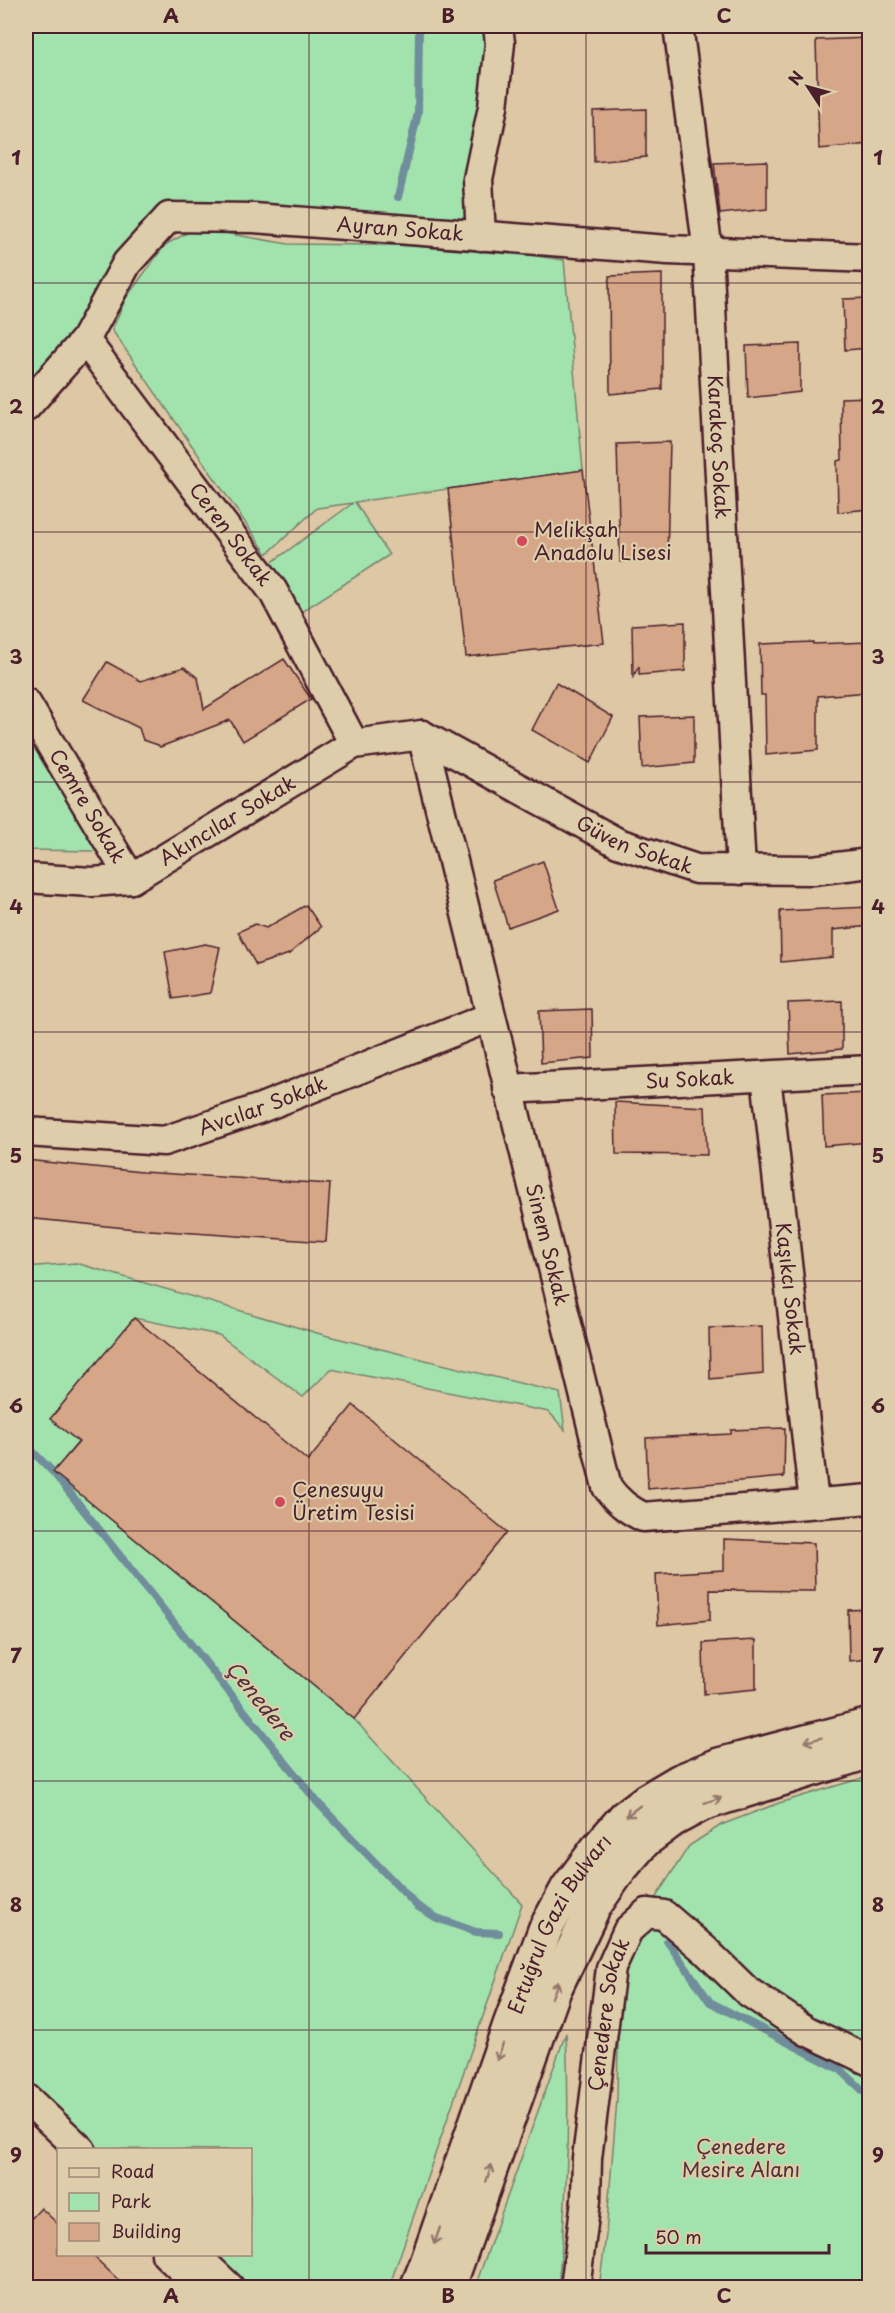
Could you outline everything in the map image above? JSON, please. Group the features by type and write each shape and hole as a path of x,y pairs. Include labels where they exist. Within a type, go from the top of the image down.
{"main road":[{"name":"Ertuğrul Gazi Bulvarı","path":"417,2288 545,1930 568,1888 598,1848 625,1817 646,1801 680,1781 719,1765 870,1725"},
{"name":"Ertuğrul Gazi Bulvarı","path":"448,2288 554,1990 594,1906 619,1870 644,1841 672,1820 702,1804 870,1751"}],"street":[{"path":"481,236 478,179 493,107 500,43 498,26"},
{"name":"Karakoç Sokak","path":"678,26 708,252 741,870"},
{"name":"Ayran Sokak","path":"26,407 85,340 127,263 169,217 254,218 708,252 870,258"},
{"name":"Ceren Sokak","path":"85,340 273,591 354,744"},
{"name":"Cemre Sokak","path":"26,703 131,879"},
{"name":"Güven Sokak","path":"422,735 618,843 696,869 813,870 870,863"},
{"name":"Akıncılar Sokak","path":"26,878 92,882 131,879 354,744 422,735"},
{"name":"Sinem Sokak","path":"422,735 607,1486 617,1501 643,1517 870,1499"},
{"name":"Avcılar Sokak","path":"26,1132 164,1141 261,1108 490,1017"},
{"name":"Su Sokak","path":"508,1089 870,1070"},
{"name":"Kaşıkcı Sokak","path":"766,1076 814,1503"},
{"name":"Çenedere Sokak","path":"575,2288 611,1968 628,1930 647,1913 664,1915 705,1950 747,1991 807,2031 870,2061"},
{"path":"26,2098 79,2148"},
{"path":"26,2123 57,2153"},
{"path":"168,2256 202,2288"},
{"path":"196,2256 230,2288"}],"green space":[{"path":"26,26 498,26 481,236 169,217 26,407"},
{"path":"196,228 288,244 466,246 564,260 583,470 355,502 389,555 298,614 271,563 353,503 317,508 267,554 112,330 126,298 165,245"},
{"path":"26,727 97,851 26,850"},
{"path":"76,1263 324,1335 560,1393 565,1430 549,1412 331,1369 303,1397 219,1335 134,1318 51,1419 78,1442 54,1472 354,1719 522,1904 389,2287 239,2287 205,2256 252,2256 252,2148 91,2148 26,2080 26,1267"},
{"name":"Çenedere Mesire Alanı","path":"869,1776 869,2287 599,2288 606,2235 617,2100 619,1997 629,1951 652,1903 689,1846 721,1825 779,1803"},
{"path":"566,2033 567,2160 558,2287 475,2287"}],"building":[{"path":"870,38 870,144 819,149 816,40"},
{"path":"646,109 646,157 594,162 593,111"},
{"path":"767,161 767,209 720,214 714,163"},
{"path":"662,274 662,389 610,394 609,276"},
{"path":"870,298 870,348 845,350 843,299"},
{"path":"800,344 800,392 748,398 746,346"},
{"path":"870,397 870,509 838,512 837,461 842,460 841,398"},
{"path":"670,442 667,557 620,562 617,444"},
{"name":"Melikşah Anadolu Lisesi","path":"583,470 604,643 466,657 448,489"},
{"path":"685,622 685,671 639,675 639,666 633,677 632,625"},
{"path":"813,642 813,644 870,642 870,692 818,696 818,750 766,755 765,695 761,695 760,644"},
{"path":"284,659 311,699 243,741 230,720 160,747 143,740 139,728 83,700 107,662 141,681 184,667 198,678 204,709"},
{"path":"556,683 613,717 590,763 532,730"},
{"path":"694,715 694,763 642,768 640,717"},
{"path":"543,861 559,909 508,927 493,880"},
{"path":"306,905 321,927 289,954 256,965 238,932 255,924 266,928"},
{"path":"870,907 870,926 833,930 833,957 781,962 780,911"},
{"path":"205,944 220,947 210,993 173,999 165,952"},
{"path":"842,1001 842,1049 790,1054 788,1003"},
{"path":"592,1009 593,1058 541,1063 539,1011"},
{"path":"870,1093 870,1142 824,1146 822,1095"},
{"path":"615,1102 705,1107 707,1155 616,1154"},
{"path":"26,1160 142,1172 330,1184 326,1242 136,1229 26,1218"},
{"name":"Çenesuyu Üretim Tesisi","path":"134,1318 308,1461 353,1405 507,1532 354,1719 53,1472 79,1442 50,1419"},
{"path":"762,1326 763,1374 710,1379 709,1328"},
{"path":"785,1428 784,1477 648,1489 646,1438 731,1434 731,1430"},
{"path":"724,1539 814,1543 815,1591 710,1590 710,1620 658,1625 656,1574 724,1570"},
{"path":"870,1609 870,1659 849,1661 848,1610"},
{"path":"756,1640 756,1689 704,1694 703,1643"},
{"path":"41,2208 57,2223 57,2256 93,2256 127,2288 26,2288 26,2224"}],"waterway":[{"path":"398,197 418,113 419,26"},
{"name":"Çenedere","path":"26,1445 53,1472 318,1803 417,1906 437,1918 476,1932 499,1933"},
{"path":"667,1941 710,2002 841,2070 870,2097"}],"place":[{"name":"Melikşah Anadolu Lisesi","path":"522,541"},
{"name":"Çenesuyu Üretim Tesisi","path":"280,1502"}]}
